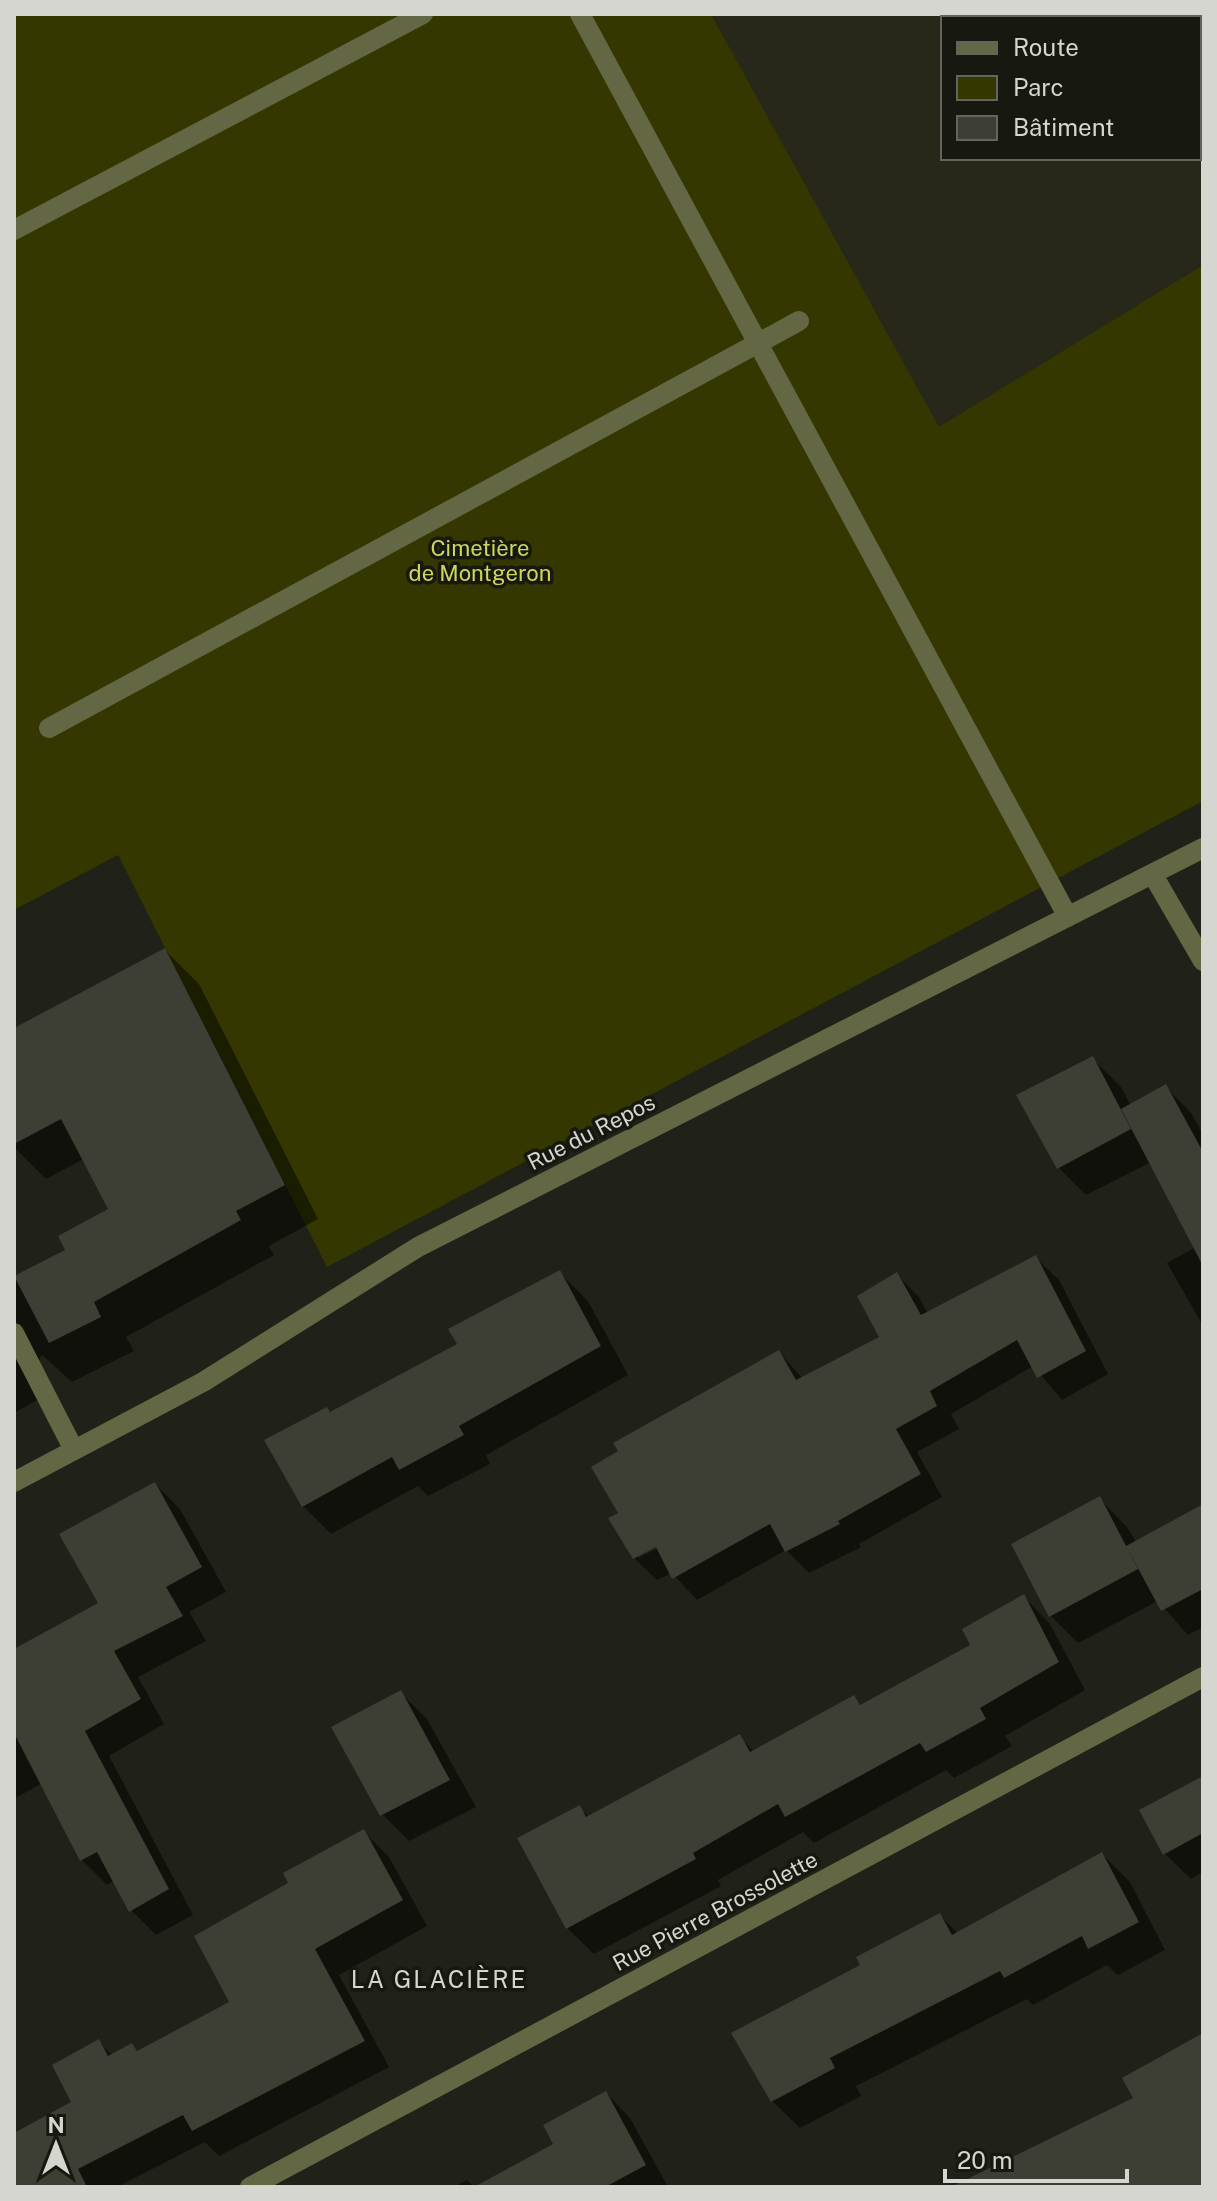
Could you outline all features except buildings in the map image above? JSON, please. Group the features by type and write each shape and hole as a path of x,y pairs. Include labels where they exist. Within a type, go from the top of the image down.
{"street":[{"path":"14,230 423,14"},
{"path":"580,14 1068,917"},
{"path":"49,728 799,321"},
{"name":"Rue du Repos","path":"14,1482 203,1382 418,1247 1203,848"},
{"path":"1153,875 1203,961"},
{"path":"14,1333 74,1450"},
{"name":"Rue Pierre Brossolette","path":"250,2187 1203,1677"}],"shaded area":[{"path":"711,14 1203,14 1203,265 939,428"}],"green space":[{"name":"Cimetière de Montgeron","path":"14,14 711,14 939,427 1203,265 1203,801 327,1267 118,855 14,910"}],"district":[{"name":"LA GLACIÈRE","path":"439,1980"}]}
